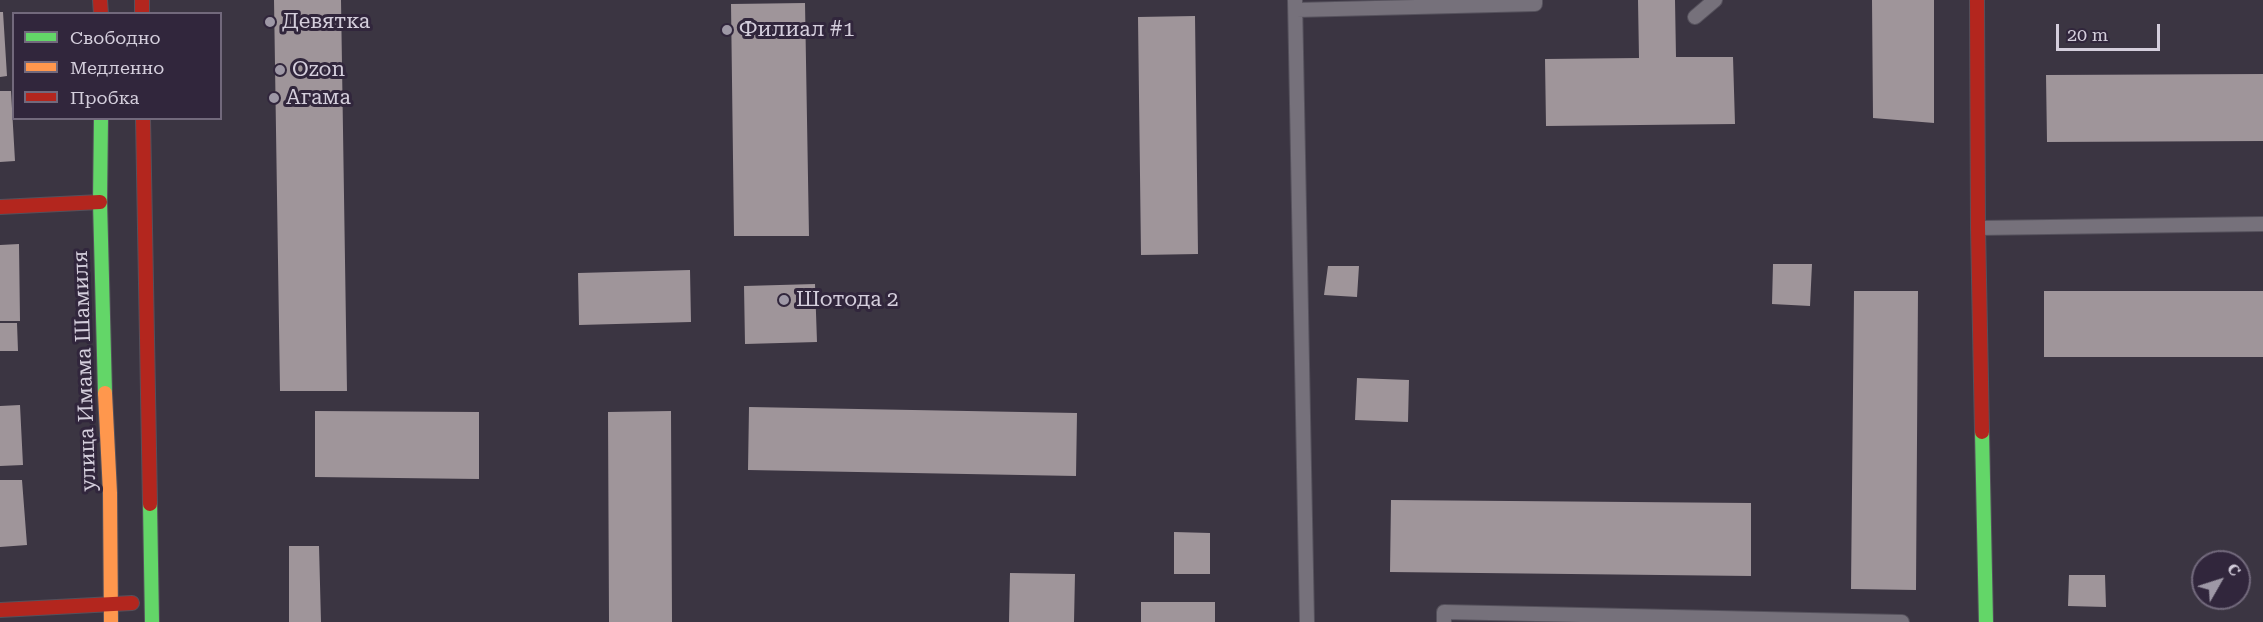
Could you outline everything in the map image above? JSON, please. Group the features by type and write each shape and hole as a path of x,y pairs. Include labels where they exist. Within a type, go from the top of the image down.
{"main road":[{"path":"1977,0 1978,228 1986,622"},
{"name":"улица Имама Шамиля","path":"101,120 100,202 110,493 111,622"},
{"path":"143,120 152,622"},
{"path":"0,207 100,202"},
{"path":"0,610 111,603 152,603"}],"lane":[{"path":"1307,622 1296,5 1535,4 1535,0"},
{"path":"1695,17 1715,0"},
{"path":"1978,228 2263,224"},
{"path":"1444,622 1444,612 1902,622"}],"building":[{"path":"274,0 341,0 347,391 280,391"},
{"path":"1638,0 1675,0 1676,57 1733,57 1735,124 1546,126 1545,59 1639,58"},
{"path":"1872,0 1934,0 1934,123 1873,118"},
{"path":"805,3 809,236 734,236 731,4"},
{"path":"0,12 3,12 7,76 0,77"},
{"path":"1195,16 1198,254 1141,255 1138,17"},
{"path":"2263,74 2263,141 2047,142 2046,75"},
{"path":"0,91 11,91 15,161 0,162"},
{"path":"19,244 20,321 0,321 0,245"},
{"path":"1773,264 1812,264 1810,306 1772,304"},
{"path":"1328,266 1359,266 1357,297 1324,295"},
{"path":"690,270 691,322 579,325 578,273"},
{"path":"815,284 817,342 745,344 744,286"},
{"path":"1854,291 1918,291 1916,590 1851,589"},
{"path":"2044,291 2263,291 2263,357 2044,357"},
{"path":"0,323 17,323 18,351 0,351"},
{"path":"1357,378 1409,380 1408,422 1355,420"},
{"path":"20,405 23,465 0,466 0,406"},
{"path":"749,407 1077,413 1076,476 748,470"},
{"path":"315,411 479,412 479,479 315,477"},
{"path":"671,411 672,622 609,622 608,412"},
{"path":"0,480 22,480 27,545 0,547"},
{"path":"1391,500 1751,503 1751,576 1390,572"},
{"path":"1174,532 1210,533 1210,574 1174,574"},
{"path":"289,546 319,546 321,622 289,622"},
{"path":"1010,573 1075,574 1074,622 1009,622"},
{"path":"2069,575 2105,575 2106,607 2068,606"},
{"path":"1141,602 1215,602 1215,622 1141,622"}],"traffic: fast":[{"path":"101,120 100,202 105,393"},
{"path":"1982,432 1986,622"},
{"path":"150,504 152,622"}],"traffic: slow":[{"path":"105,393 110,493 111,622"}],"traffic: jam":[{"path":"100,0 101,12"},
{"path":"142,0 142,12"},
{"path":"1977,0 1982,432"},
{"path":"143,120 150,504"},
{"path":"0,207 100,202"},
{"path":"0,610 132,603"}],"place":[{"name":"Девятка","path":"270,22"},
{"name":"Филиал #1","path":"727,30"},
{"name":"Ozon","path":"280,70"},
{"name":"Агама","path":"274,98"},
{"name":"Шотода 2","path":"784,300"}]}
